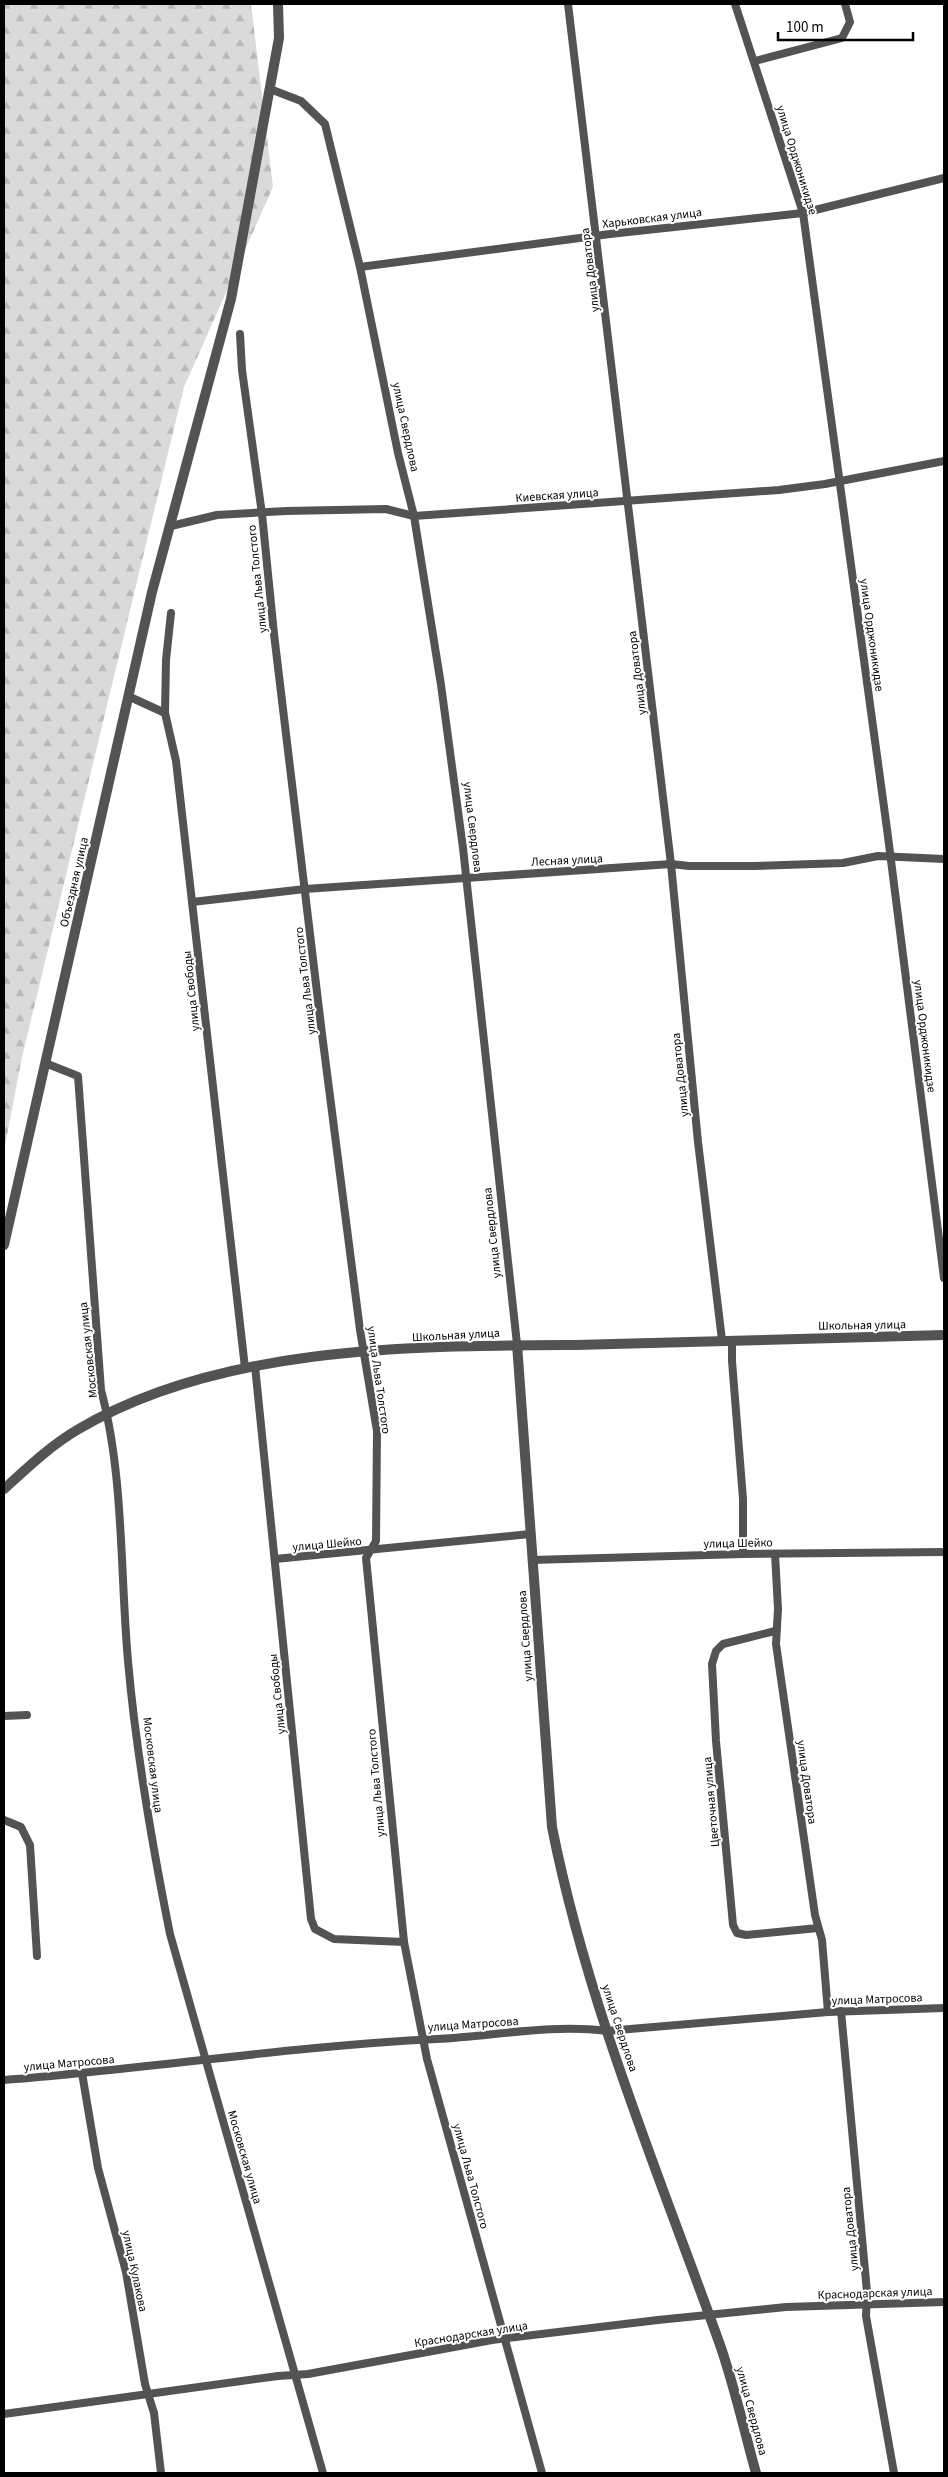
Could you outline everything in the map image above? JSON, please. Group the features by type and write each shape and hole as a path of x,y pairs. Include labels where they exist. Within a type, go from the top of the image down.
{"street":[{"path":"270,89 279,38 278,4"},
{"name":"улица Доватора","path":"568,4 671,864 700,1152 727,1340 732,1361 743,1499 743,1554"},
{"name":"улица Орджоникидзе","path":"735,4 803,213 891,857 944,1278"},
{"path":"755,62 842,38 850,22 845,4"},
{"name":"улица Свердлова","path":"270,89 301,101 325,124 360,267 398,453 414,516 441,685 467,878 516,1344 552,1827 566,1893 607,2031 670,2211 720,2344 756,2473"},
{"name":"Объездная улица","path":"4,1245 130,697 152,592 231,299 270,89"},
{"name":"Харьковская улица","path":"360,267 597,236 803,213 944,178"},
{"name":"улица Льва Толстого","path":"240,334 242,370 262,514 305,889 363,1352 377,1431 376,1542 366,1558 404,1942 427,2059 542,2473"},
{"name":"Киевская улица","path":"171,526 217,515 262,514 286,511 386,509 414,516 779,490 839,482 944,461"},
{"name":"улица Свободы","path":"171,613 166,660 165,713 176,761 275,1559 312,1924 319,1932 334,1939 404,1942"},
{"path":"130,697 165,713"},
{"name":"Лесная улица","path":"192,902 305,889 671,864 690,866 754,866 843,863 878,856 944,859"},
{"name":"Московская улица","path":"45,1063 78,1076 101,1390 112,1436 128,1662 153,1853 170,1934 323,2473"},
{"name":"Школьная улица","path":"4,1490 59,1442 108,1414 148,1396 206,1376 250,1367 363,1352 516,1344 576,1345 944,1335"},
{"name":"улица Шейко","path":"275,1559 370,1552 530,1534"},
{"name":"улица Шейко","path":"532,1560 743,1554 944,1552"},
{"name":"улица Доватора","path":"775,1554 778,1609 775,1631 818,1928 822,1940 828,2012"},
{"name":"Цветочная улица","path":"775,1631 723,1644 716,1650 712,1664 716,1741 733,1925 737,1933 746,1935 818,1928"},
{"path":"4,1716 27,1715"},
{"path":"4,1820 21,1826 30,1845 37,1956"},
{"name":"улица Матросова","path":"4,2080 423,2038 553,2029 582,2028 607,2031 841,2011 944,2008"},
{"name":"улица Доватора","path":"841,2011 869,2341 894,2473"},
{"name":"улица Кулакова","path":"82,2073 98,2168 126,2272 148,2395 154,2413 161,2473"},
{"name":"Краснодарская улица","path":"4,2414 295,2375 504,2339 709,2314 786,2307 944,2302"}],"green space":[{"path":"4,4 251,4 273,187 184,387 22,1057 4,1151"}]}
